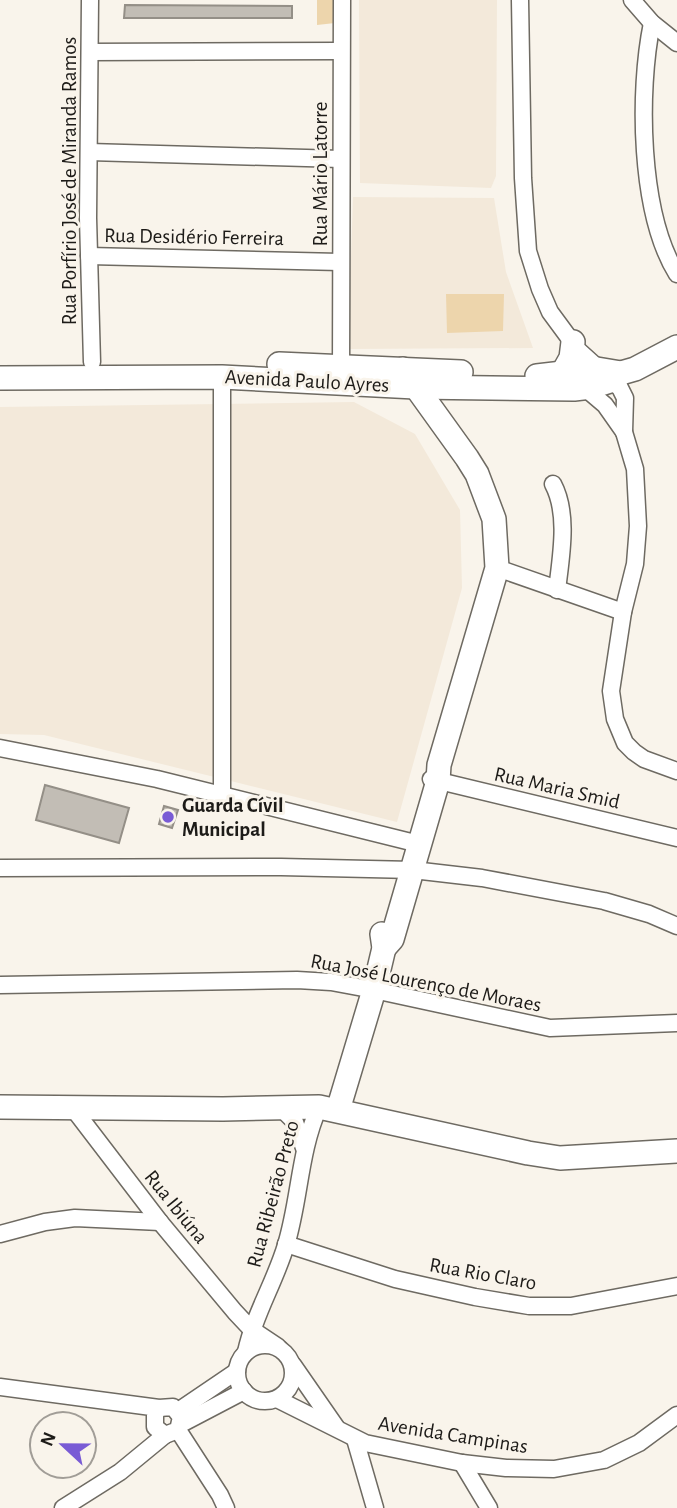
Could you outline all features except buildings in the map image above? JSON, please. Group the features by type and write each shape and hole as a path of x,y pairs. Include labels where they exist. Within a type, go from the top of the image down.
{"main road":[{"path":"588,368 635,369 677,347"},
{"path":"58,378 85,372 92,362"},
{"name":"Avenida Paulo Ayres","path":"0,364 92,362 344,365 452,387 588,368"},
{"name":"Avenida Paulo Ayres","path":"0,378 222,377 344,365"},
{"name":"Avenida Paulo Ayres","path":"409,378 531,376 588,368"},
{"path":"328,1109 374,990 384,947 392,939 405,870 497,568 494,519 483,489 467,458 409,378"},
{"path":"438,418 438,404 452,387"},
{"path":"0,1107 328,1109 560,1158 677,1151"}],"street":[{"name":"Rua Porfírio José de Miranda Ramos","path":"90,0 89,256 92,362"},
{"name":"Rua Mário Latorre","path":"342,0 340,262 344,365"},
{"path":"520,0 527,251 550,312 588,368 605,405 624,432"},
{"path":"632,0 652,23 677,43"},
{"path":"652,23 645,55 643,90 649,181 656,224 677,274"},
{"path":"90,52 341,51"},
{"path":"89,152 341,159"},
{"name":"Rua Desidério Ferreira","path":"89,256 340,262"},
{"path":"588,368 620,388 625,398 624,432 635,469 638,526 635,564 623,612 611,691 615,719 625,743 634,752 644,759 677,771"},
{"path":"222,377 222,796"},
{"path":"554,484 560,497 562,513 557,590"},
{"path":"497,568 623,612"},
{"path":"0,748 157,779 413,843"},
{"name":"Rua Maria Smid","path":"435,775 677,838"},
{"path":"0,868 281,867 405,870 482,878 604,901 649,914 677,926"},
{"name":"Rua José Lourenço de Moraes","path":"0,985 297,980 331,982 374,990 550,1028 677,1023"},
{"name":"Rua Ibiúna","path":"72,1107 160,1222 251,1329 278,1347"},
{"path":"280,1107 295,1122 304,1148"},
{"name":"Rua Ribeirão Preto","path":"251,1329 286,1244 304,1148 328,1109"},
{"path":"0,1234 45,1222 75,1218 160,1222"},
{"name":"Rua Rio Claro","path":"286,1244 395,1279 529,1306 571,1306 677,1286"},
{"path":"246,1352 251,1329"},
{"path":"267,1344 278,1347 287,1354 293,1365 291,1385 277,1399 253,1399 238,1382 239,1360 255,1346 267,1344"},
{"name":"Avenida Campinas","path":"293,1365 338,1429"},
{"path":"66,1508 120,1472 237,1371"},
{"path":"0,1387 159,1408 166,1406 226,1508"},
{"path":"159,1408 153,1420 155,1427 176,1425 244,1391"},
{"name":"Avenida Campinas","path":"277,1399 374,1446 506,1468 554,1469 604,1460 639,1443 677,1415"},
{"path":"355,1439 375,1508"},
{"path":"462,1462 489,1508"}],"shaded area":[{"path":"317,0 335,0 335,23 317,25"},
{"path":"359,0 497,0 496,176 491,188 360,183"},
{"path":"353,197 494,198 506,272 533,348 348,349"},
{"path":"446,294 504,294 503,331 447,333"},
{"path":"354,402 415,434 460,510 462,588 397,822 44,735 0,734 0,407"}],"place":[{"name":"Guarda Cívil Municipal","path":"168,817"}]}
